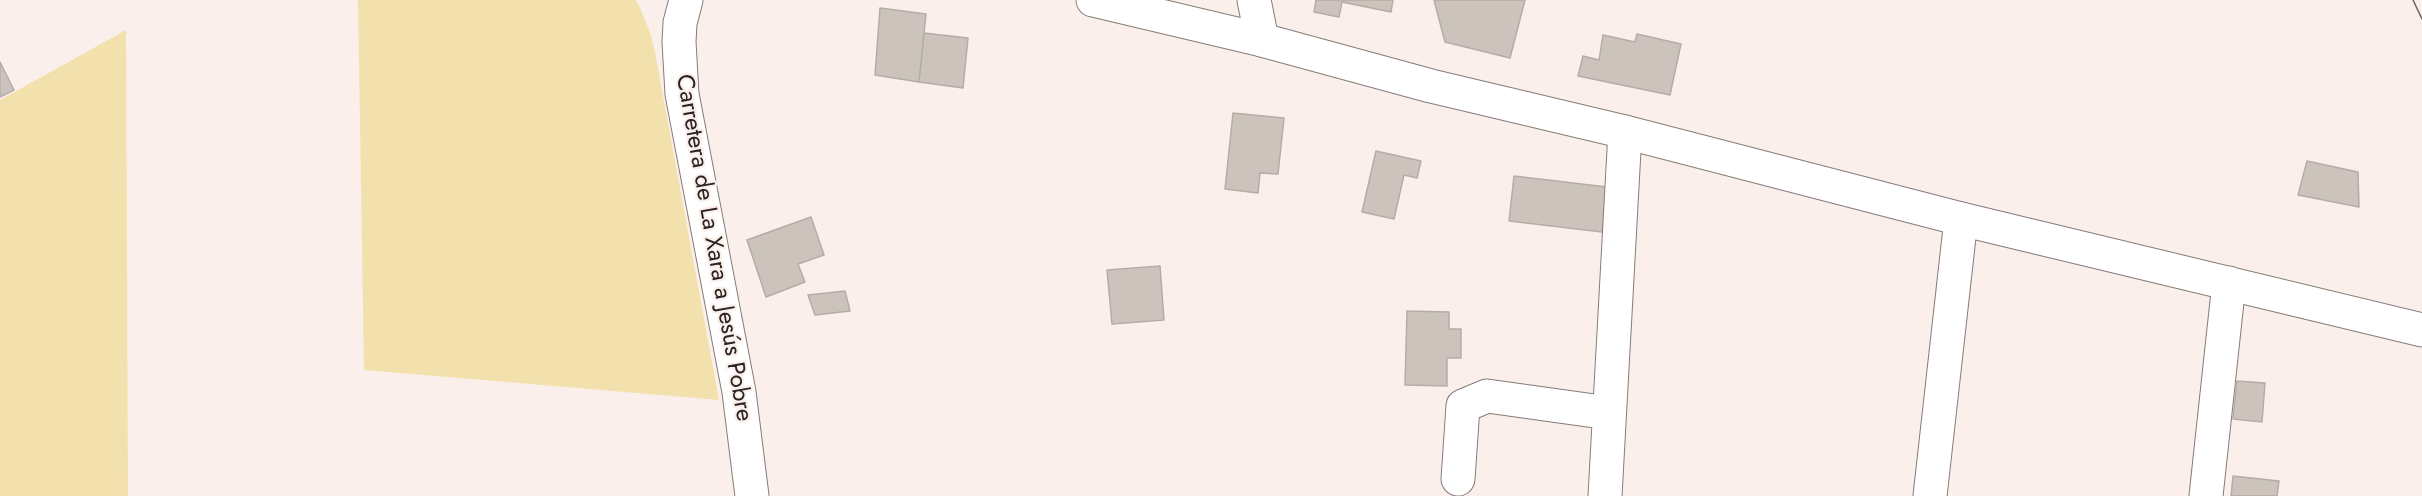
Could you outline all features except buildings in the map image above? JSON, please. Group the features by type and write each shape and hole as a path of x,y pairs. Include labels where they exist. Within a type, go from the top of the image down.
{"main road":[{"name":"Carretera de La Xara a Jesús Pobre","path":"686,0 680,23 679,42 682,94 739,392 752,496"},
{"path":"1093,0 1262,40 1431,86 1625,132 1961,219 2422,330"},
{"path":"1254,0 1262,40"},
{"path":"1605,496 1625,132"},
{"path":"1930,496 1961,219"},
{"path":"2206,496 2229,283"},
{"path":"1458,479 1463,406 1487,396 1609,413"}],"shaded area":[{"path":"358,0 635,0 638,3 650,32 655,52 719,400 364,370"},
{"path":"126,30 128,496 0,496 0,100"}],"tram line":[{"path":"2413,0 2422,19"}]}
